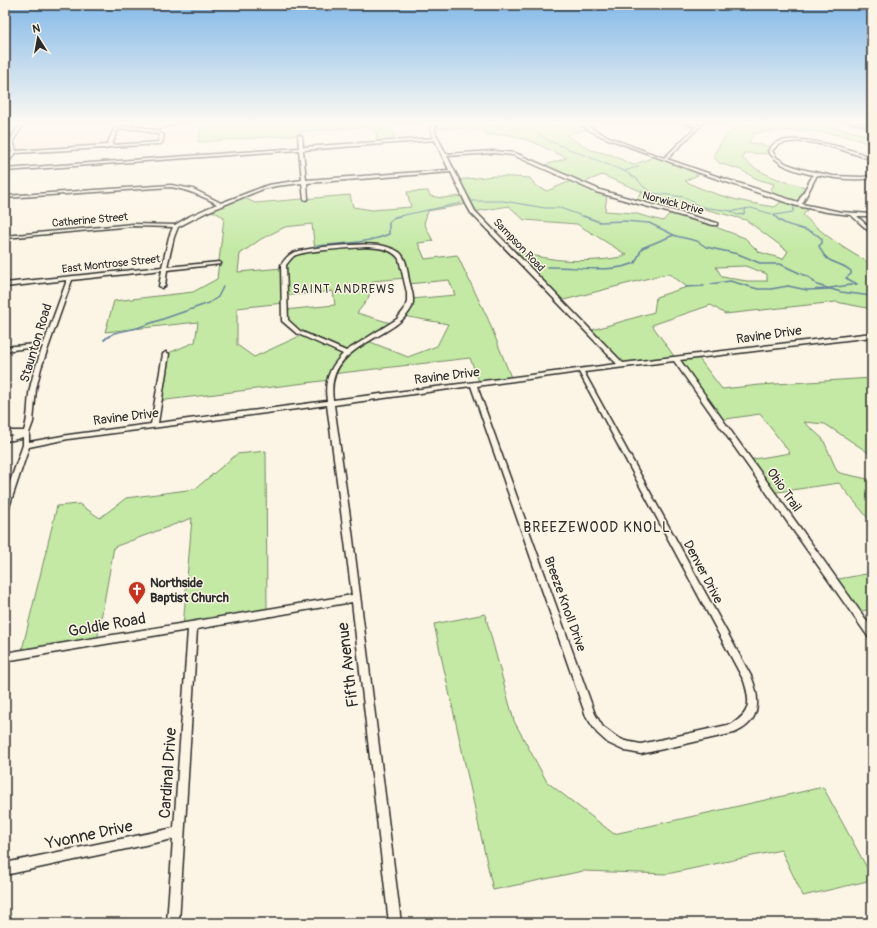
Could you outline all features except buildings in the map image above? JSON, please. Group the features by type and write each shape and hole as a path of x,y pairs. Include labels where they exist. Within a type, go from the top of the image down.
{"street":[{"path":"5,170 71,165"},
{"path":"303,165 306,199"},
{"name":"Sampson Road","path":"449,165 473,212 622,365"},
{"name":"Norwick Drive","path":"540,165 598,191 715,224"},
{"path":"682,165 800,205 823,211 872,215"},
{"path":"787,165 793,168 848,179 872,177"},
{"path":"162,286 172,236 176,226 268,186 304,181 452,171"},
{"path":"800,205 816,173"},
{"path":"5,197 171,186 198,192 222,205"},
{"path":"852,214 872,233"},
{"name":"Catherine Street","path":"5,237 133,225 176,226"},
{"path":"371,246 390,249 397,253 401,260 411,295 410,306 400,320 347,354 298,332 285,321 283,265 287,259 293,255 303,252 371,246"},
{"name":"East Montrose Street","path":"5,285 219,263"},
{"name":"Staunton Road","path":"5,507 26,445 26,433 30,422 36,378 70,278"},
{"name":"Ravine Drive","path":"26,445 68,437 622,365 872,335"},
{"path":"5,349 47,344"},
{"path":"154,426 166,354"},
{"name":"Fifth Avenue","path":"347,354 338,361 331,374 329,394 395,923"},
{"name":"Ohio Trail","path":"676,359 872,635"},
{"name":"Denver Drive","path":"581,371 752,690 753,707 751,714 742,724 734,728 699,736"},
{"name":"Breeze Knoll Drive","path":"474,385 589,709 598,728 617,744 641,749 699,736"},
{"path":"5,433 26,433"},
{"path":"5,439 14,438 26,433"},
{"name":"Goldie Road","path":"5,657 355,598"},
{"name":"Cardinal Drive","path":"173,923 193,625"},
{"name":"Yvonne Drive","path":"5,869 179,832"}],"green space":[{"path":"681,165 702,173 685,181 695,186 729,198 775,207 783,200 768,195 774,184 757,179 741,170 726,165 752,165 765,174 809,188 800,204 809,208 803,215 836,242 853,254 872,264 872,309 836,302 725,314 711,305 652,325 676,359 622,365 589,331 654,312 656,297 687,287 670,274 560,301 511,251 561,260 601,260 627,255 577,224 524,220 509,206 473,212 467,204 428,211 424,223 433,241 418,243 425,259 457,255 488,319 512,380 480,384 470,358 332,374 330,380 158,401 166,354 195,342 198,322 105,332 114,301 193,292 217,279 224,217 210,210 242,197 255,203 350,195 353,207 372,210 411,207 407,192 428,191 430,196 442,198 464,196 456,180 496,176 530,178 536,186 547,191 571,181 542,166","holes":["602,175 643,192 634,201 662,209 671,200 746,220 788,251 783,259 759,252 745,238 718,228 712,223 671,212 663,221 633,213 605,211 607,194 580,184","312,224 315,251 293,255 282,268 238,272 240,254 261,239 285,227","745,266 767,274 767,281 747,281 722,277 716,267","406,278 408,284 449,280 455,295 411,299 403,316 448,324 437,346 408,357 368,341 394,324 357,313 368,299 373,281","333,291 335,305 284,310 289,326 302,335 254,357 237,345 237,308 284,303 283,296"]},
{"path":"697,356 722,389 760,385 872,378 872,455 825,424 804,422 823,439 837,471 872,480 872,523 839,483 771,493 748,460 790,453 760,414 719,420 676,359"},
{"path":"266,451 267,613 183,627 192,518 114,547 97,641 21,654 57,506 79,504 100,518 126,498 195,489 237,454"},
{"path":"872,573 872,609 856,612 833,580"},
{"path":"485,614 514,721 547,782 614,834 823,787 872,877 872,880 803,896 781,850 667,874 583,871 493,890 434,624"}],"waterway":[{"path":"610,165 624,171 637,179 644,187 653,193 685,197 699,206 708,208 733,211 746,209"},
{"path":"625,171 639,166"},
{"path":"472,201 504,201 545,208 560,208 585,217"},
{"path":"395,217 461,203"},
{"path":"775,215 793,212 794,206"},
{"path":"746,209 751,208 775,215"},
{"path":"731,211 737,215 744,214 746,209"},
{"path":"395,217 400,216"},
{"path":"583,216 600,222 624,221 649,223 674,235"},
{"path":"775,216 785,223 811,232 822,239 822,243 819,246 822,253 829,260 846,267 851,271 851,274 846,278 857,284 830,288"},
{"path":"316,246 353,243 371,240 389,234 389,222 395,217"},
{"path":"547,267 603,269 625,266 635,263 642,248 674,235"},
{"path":"674,235 697,241 706,247 738,254 762,264 780,264 810,278 817,285 841,292 872,296"},
{"path":"711,284 730,281 758,289 771,289 788,286 807,290 830,289"},
{"path":"686,287 704,286"},
{"path":"108,337 114,333 137,328 209,303 218,297 223,287"},
{"path":"104,340 109,336"}],"place":[{"name":"Northside Baptist Church","path":"137,605"}],"district":[{"name":"SAINT ANDREWS","path":"344,289"},
{"name":"BREEZEWOOD KNOLL","path":"597,527"}]}
